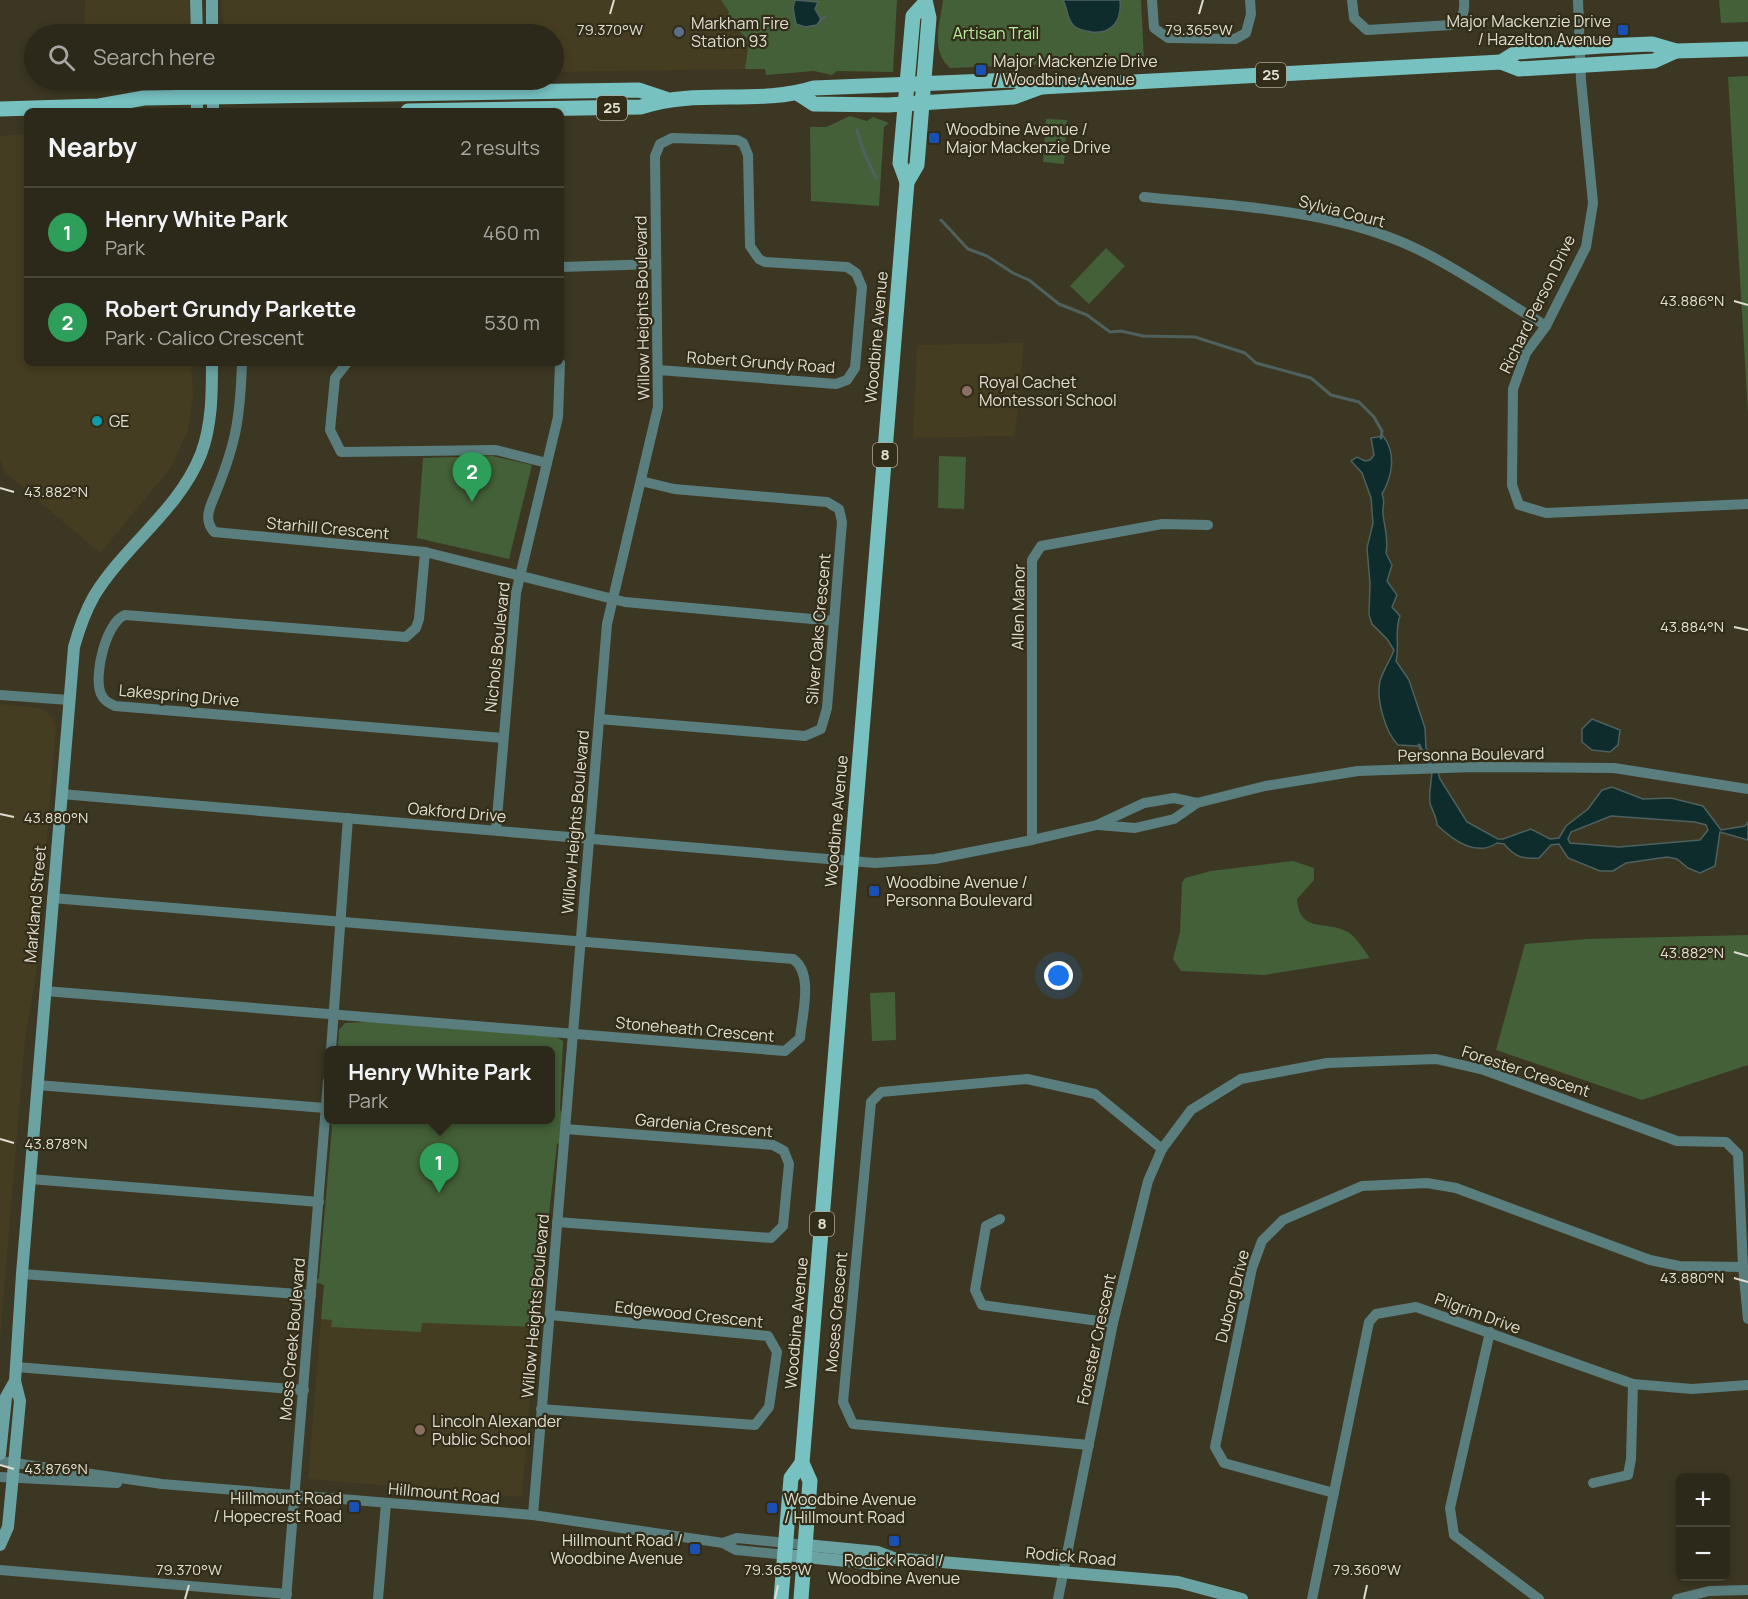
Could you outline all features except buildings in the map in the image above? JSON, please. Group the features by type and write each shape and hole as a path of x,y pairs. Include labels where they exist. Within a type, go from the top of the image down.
{"main road":[{"name":"Woodbine Avenue","path":"907,182 917,165 929,18 925,2"},
{"name":"Woodbine Avenue","path":"801,1599 810,1480 802,1463 907,182 900,163 913,16 925,2"},
{"name":"25","path":"1501,62 1517,52 1652,44 1676,51 1748,49"},
{"name":"25","path":"797,93 814,104 906,104 1014,97 1041,87 1501,62 1519,69 1654,61 1676,51"},
{"name":"25","path":"564,110 641,107 666,99 759,98 797,93 814,88 1014,80 1041,87"},
{"name":"25","path":"25,108 99,105 144,98 205,104 639,90 666,99"},
{"name":"25","path":"99,105 108,108"},
{"name":"25","path":"0,109 24,108"},
{"name":"Woodbine Avenue","path":"781,1599 791,1478 802,1463"}],"street":[{"path":"196,0 197,24"},
{"path":"212,0 212,24"},
{"path":"1152,0 1154,28 1168,39 1235,39 1246,33 1249,26 1251,0"},
{"path":"1352,0 1354,18 1367,30 1451,25 1460,21 1465,12 1464,0"},
{"name":"Richard Person Drive","path":"1578,0 1580,66 1593,203 1586,248 1546,327 1526,353 1512,389 1512,485 1519,505 1546,513 1748,504"},
{"path":"558,92 558,108"},
{"name":"Robert Grundy Road","path":"659,370 836,384 842,382 851,376 855,368 862,287 856,273 847,267 765,262 753,253 749,239 748,155 743,143 730,138 666,140"},
{"name":"Willow Heights Boulevard","path":"533,1515 580,940 591,839 599,719 611,598 656,418 659,370 655,156 656,149 666,140"},
{"name":"Sylvia Court","path":"1144,197 1318,218 1368,230 1417,249 1546,327"},
{"path":"564,267 656,264"},
{"name":"Markland Street","path":"0,1543 8,1527 6,1478 14,1464 20,1401 15,1381 22,1274 74,647 94,596 179,493 201,453 211,410 212,366"},
{"name":"Starhill Crescent","path":"242,366 237,433 231,458 208,511 208,524 214,532 425,552 611,598 656,606 834,621"},
{"path":"345,366 335,378 330,430 341,452 496,450 547,463"},
{"name":"Nichols Boulevard","path":"496,830 513,614 559,410 560,366"},
{"name":"Silver Oaks Crescent","path":"599,719 805,736 815,734 821,729 827,708 842,514 833,505 674,489 641,481"},
{"name":"Allen Manor","path":"1032,840 1032,560 1041,546 1162,524 1208,525"},
{"name":"Lakespring Drive","path":"425,552 416,628 406,637 125,615 114,622 107,637 101,659 99,691 105,701 115,706 503,738"},
{"path":"0,695 69,700"},
{"name":"Personna Boulevard","path":"1097,825 1135,828 1174,819 1197,803 1265,786 1358,771 1475,767 1614,768 1748,789"},
{"name":"Oakford Drive","path":"61,794 496,830 850,863"},
{"name":"Personna Boulevard","path":"850,863 935,858 1097,825 1144,803 1174,798 1197,803"},
{"path":"331,1046 348,818"},
{"name":"Stoneheath Crescent","path":"45,991 786,1052 800,1038 805,974 801,964 793,958 52,898"},
{"name":"Forester Crescent","path":"1058,1599 1113,1323 1148,1181 1162,1149 1191,1110 1241,1079 1327,1063 1436,1059 1484,1070 1677,1141 1726,1142 1738,1154 1743,1268 1748,1319"},
{"name":"Moses Crescent","path":"1089,1445 854,1424 843,1402 871,1102 881,1092 1027,1079 1095,1094 1162,1149"},
{"path":"37,1085 324,1108"},
{"name":"Moss Creek Boulevard","path":"286,1596 324,1124"},
{"name":"Gardenia Crescent","path":"557,1222 771,1238 783,1226 789,1164 784,1151 773,1145 565,1129"},
{"path":"30,1179 319,1202"},
{"name":"Duborg Drive","path":"1334,1494 1224,1463 1215,1448 1252,1268 1262,1240 1283,1220 1362,1186 1427,1183 1456,1188 1650,1260 1679,1266 1743,1268"},
{"path":"1000,1219 986,1226 975,1290 982,1305 1113,1323"},
{"path":"22,1274 310,1295"},
{"name":"Pilgrim Drive","path":"1312,1599 1369,1322 1376,1314 1416,1307 1633,1384 1692,1389 1748,1385"},
{"name":"Edgewood Crescent","path":"542,1409 755,1425 769,1407 777,1352 768,1336 549,1315"},
{"path":"1490,1332 1450,1508 1454,1535 1539,1599"},
{"path":"16,1367 304,1390"},
{"name":"Markland Street","path":"0,1454 6,1397 15,1381"},
{"path":"1593,1483 1628,1474 1631,1459 1633,1384"},
{"name":"Hillmount Road","path":"0,1461 162,1484"},
{"name":"Hillmount Road","path":"6,1478 162,1484 533,1515 723,1543 737,1538 786,1549"},
{"path":"378,1599 386,1503"},
{"name":"Rodick Road","path":"786,1549 876,1564 894,1558 1178,1582 1242,1599"},
{"path":"0,1570 286,1596"},
{"path":"1677,1599 1709,1591 1748,1590"}],"shaded area":[{"path":"85,0 189,0 190,24 84,24"},
{"path":"222,0 728,0 749,41 745,69 564,72 564,24 223,24"},
{"path":"24,134 24,366 191,366 193,395 188,430 172,466 100,553 5,472 0,460 0,136"},
{"name":"Royal Cachet Montessori School","path":"1024,343 1015,436 913,438 917,345"},
{"path":"0,704 41,708 52,717 56,727 36,976 25,1039 0,1339"},
{"name":"Lincoln Alexander Public School","path":"321,1319 536,1327 522,1497 308,1479"}],"green space":[{"path":"721,0 897,0 893,72 837,71 832,75 814,71 766,75 765,69 745,69 749,40 725,19 729,12"},
{"name":"Artisan Trail","path":"943,0 1141,0 1144,61 950,68 944,61 938,45"},
{"path":"1719,0 1748,0 1748,22 1721,23"},
{"path":"1748,76 1748,413 1728,77"},
{"path":"850,116 867,121 873,117 889,123 884,127 879,206 811,201 810,127 826,127"},
{"path":"1046,119 1067,120 1064,164 1043,162"},
{"path":"1106,248 1125,266 1089,304 1070,286"},
{"path":"492,456 532,465 509,559 417,538 423,458"},
{"path":"939,456 966,457 964,509 938,508"},
{"path":"1293,861 1314,868 1314,880 1297,899 1303,917 1308,922 1348,932 1370,958 1264,975 1181,971 1173,959 1180,932 1182,883 1185,878 1211,871"},
{"path":"1748,935 1748,1065 1642,1100 1496,1050 1525,944 1587,939"},
{"path":"895,992 896,1040 872,1041 870,993"},
{"path":"370,1022 556,1037 563,1041 561,1142 557,1144 536,1327 422,1323 421,1332 331,1327 332,1320 321,1319 324,1285 315,1282 319,1278 331,1124 555,1124 555,1046 338,1046 339,1030 345,1023"}],"water":[{"path":"795,0 818,2 815,9 821,19 817,25 805,27 796,24 793,8"},
{"path":"1063,0 1120,0 1118,19 1106,31 1085,31 1071,23"},
{"path":"1383,436 1390,450 1392,465 1382,494 1387,537 1386,553 1392,565 1387,581 1397,595 1392,607 1400,616 1397,627 1396,661 1409,680 1425,728 1426,748 1434,758 1440,779 1467,822 1498,839 1531,829 1550,839 1559,838 1566,826 1588,809 1602,790 1612,787 1643,799 1671,798 1703,806 1721,830 1745,826 1748,822 1748,840 1720,832 1715,866 1700,873 1688,868 1677,859 1667,857 1626,863 1613,871 1600,871 1568,858 1559,844 1551,845 1539,858 1528,858 1515,854 1504,844 1497,843 1489,847 1473,848 1451,837 1437,825 1430,803 1432,766 1430,759 1418,746 1398,745 1393,739 1386,724 1379,697 1380,681 1394,650 1372,624 1369,615 1370,583 1367,548 1373,523 1371,498 1362,473 1351,461 1357,457 1365,461 1370,460 1374,455 1371,438","holes":["1611,816 1695,822 1706,825 1708,830 1700,840 1619,847 1570,843 1568,839 1571,832"]},
{"path":"1592,719 1620,730 1618,745 1610,752 1592,750 1582,742 1582,729"}],"waterway":[{"path":"821,19 825,17"},
{"path":"857,130 876,178"},
{"path":"941,220 968,249 987,256 1013,273 1029,280 1059,304 1087,315 1110,332 1121,331 1143,336 1195,337 1245,353 1256,363 1311,378 1331,395 1359,402 1374,417 1382,431 1381,438"},
{"path":"1419,745 1430,766"}],"place":[{"name":"Major Mackenzie Drive / Hazelton Avenue","path":"1623,30"},
{"name":"Markham Fire Station 93","path":"679,32"},
{"name":"Major Mackenzie Drive / Woodbine Avenue","path":"981,70"},
{"name":"Woodbine Avenue / Major Mackenzie Drive","path":"934,138"},
{"name":"Royal Cachet Montessori School","path":"967,391"},
{"name":"GE","path":"97,421"},
{"name":"Robert Grundy Parkette","path":"472,502"},
{"name":"Woodbine Avenue / Personna Boulevard","path":"874,891"},
{"name":"Henry White Park","path":"439,1193"},
{"name":"Lincoln Alexander Public School","path":"420,1430"},
{"name":"Hillmount Road / Hopecrest Road","path":"354,1507"},
{"name":"Woodbine Avenue / Hillmount Road","path":"772,1508"},
{"name":"Rodick Road / Woodbine Avenue","path":"894,1541"},
{"name":"Hillmount Road / Woodbine Avenue","path":"695,1549"}]}
